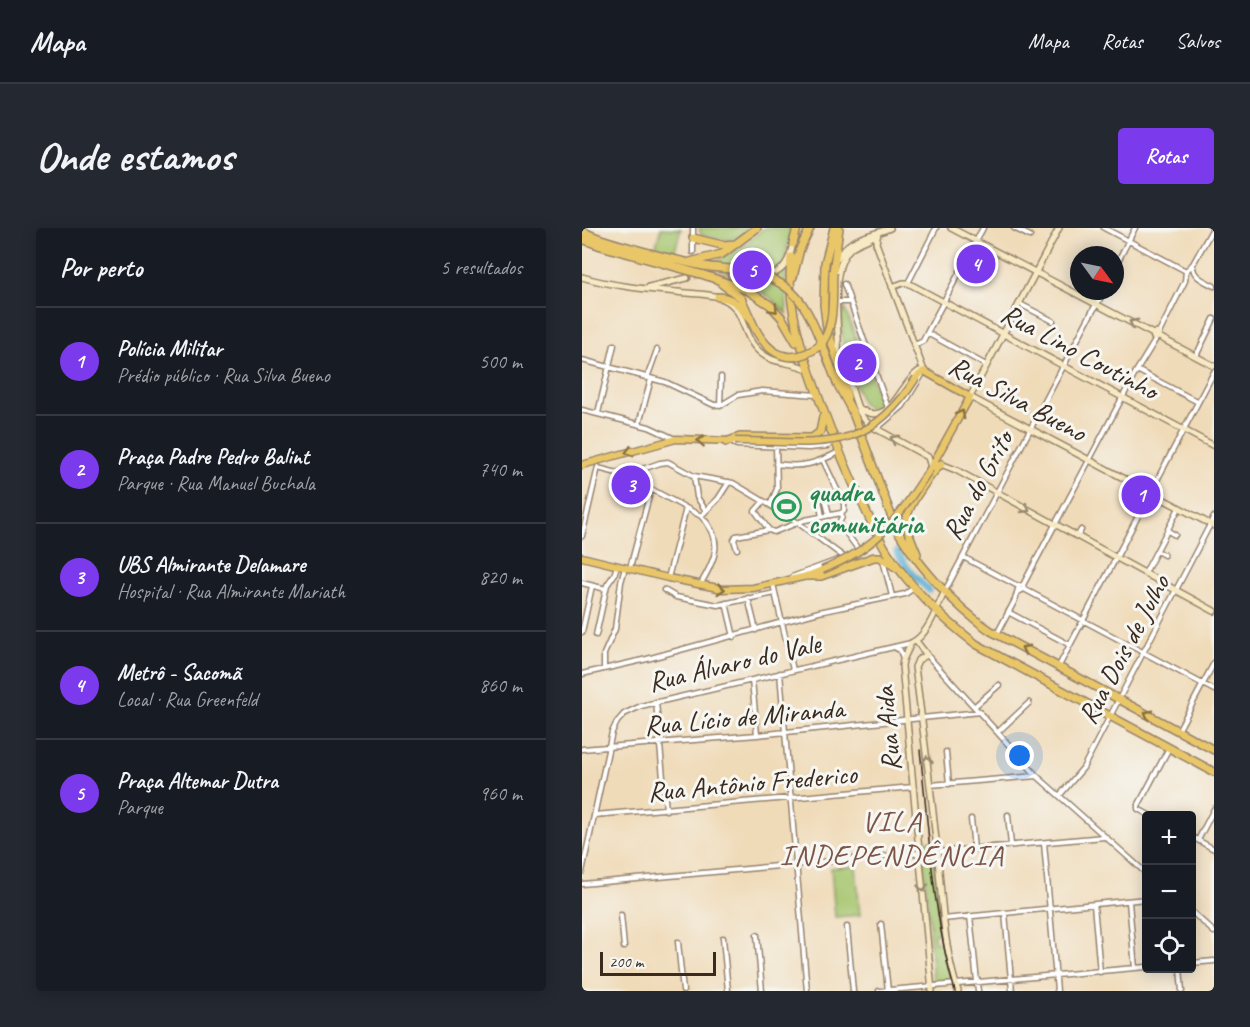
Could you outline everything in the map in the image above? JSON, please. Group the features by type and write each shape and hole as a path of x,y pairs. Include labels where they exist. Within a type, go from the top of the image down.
{"highway":[{"path":"793,244 795,228"},
{"path":"791,285 800,249 810,228"},
{"path":"834,228 825,263 823,288 827,329 848,402 900,536 944,593 974,619 1118,701 1214,750"},
{"path":"704,274 735,292 744,304 760,339 770,349 778,354 800,356 810,352 825,339 829,328 839,228"},
{"path":"685,263 715,257 739,243 755,229"},
{"path":"582,231 595,237 685,263 761,273 786,286 806,310 837,383 848,402"},
{"path":"693,238 722,245 739,243"},
{"path":"582,239 704,274 747,290 770,305 790,330 808,367"},
{"path":"791,258 794,318 823,411 839,452 886,549 903,573 976,644 1111,714 1214,772"},
{"path":"718,297 732,300 750,319"},
{"path":"730,442 740,437 812,438 820,432 823,411"},
{"path":"921,564 910,536 907,516 940,464"},
{"path":"807,576 821,576 874,557 883,559 903,573"}],"main road":[{"path":"890,228 852,247 842,261 838,276 838,362 846,373 858,407 866,421 876,429 928,457 930,468"},
{"path":"951,228 1214,366"},
{"path":"582,556 723,590 739,590 807,576 847,560 873,542 897,518 930,468 1059,228"},
{"path":"833,271 845,246 878,233"},
{"path":"867,239 876,243 878,233"},
{"name":"Rua Silva Bueno","path":"876,243 924,371 1212,526"},
{"path":"731,275 769,277 778,272 791,258 793,244"},
{"path":"582,277 718,297 738,311 752,343 764,355 775,362 808,367"},
{"path":"645,288 687,278"},
{"path":"676,280 672,287 676,292"},
{"path":"892,287 908,283"},
{"name":"Rua Lino Coutinho","path":"908,283 1214,445"},
{"path":"858,407 875,414 888,408 912,376 918,371 924,371"},
{"path":"582,465 676,440 824,443 854,435 885,417 902,400 916,378 924,371"},
{"path":"943,447 942,459 956,470 1214,611"},
{"path":"930,468 940,464 956,470"},
{"name":"Rua do Grito","path":"913,642 924,632 944,593"},
{"path":"913,642 927,655"},
{"name":"Rua Aida","path":"913,642 903,660 932,989"},
{"name":"Rua Aida","path":"927,655 918,660 915,667 938,852 943,919 958,991"}],"street":[{"path":"693,228 693,252"},
{"path":"908,283 936,228"},
{"path":"914,346 920,343 927,333 983,228"},
{"path":"1014,228 1030,236"},
{"path":"1104,228 1187,274 1196,276 1214,286"},
{"path":"1124,250 1136,228"},
{"path":"997,634 1213,228"},
{"path":"1193,264 1193,272 1196,276"},
{"path":"844,284 888,408"},
{"name":"Rua do Grito","path":"944,593 1098,300"},
{"path":"837,302 850,302"},
{"path":"1020,304 1053,321"},
{"path":"1196,356 1214,319"},
{"path":"927,333 986,365"},
{"path":"598,413 614,345"},
{"path":"639,424 657,350"},
{"path":"582,360 675,386 714,405 720,405 735,396 762,391 818,395"},
{"path":"1137,370 1198,402"},
{"path":"876,429 903,406 924,371"},
{"path":"1058,667 1214,372"},
{"path":"720,405 721,376"},
{"path":"582,410 639,424 676,440"},
{"path":"662,442 663,433"},
{"path":"730,442 737,445 809,448 825,446 834,440"},
{"path":"770,505 777,489 776,446"},
{"path":"776,464 795,467 823,460 839,452"},
{"path":"582,536 599,460"},
{"path":"737,549 734,540 736,536 774,532 840,513 844,509 843,501 823,460"},
{"path":"625,475 664,462 675,465 694,476 733,483 799,523 844,557"},
{"path":"598,468 625,475 701,516 711,528 716,548 714,558 700,585"},
{"path":"694,476 697,497 706,511"},
{"path":"701,516 718,499 729,482"},
{"path":"604,669 604,654 615,629 621,582 628,568 651,489"},
{"path":"822,517 819,499 825,497 829,515"},
{"path":"763,502 755,511 771,531"},
{"path":"668,578 686,508"},
{"path":"1145,573 1179,508"},
{"path":"840,513 842,518 839,523 858,549"},
{"name":"Rua Dois de Julho","path":"1059,795 1083,768 1212,526 1214,517"},
{"path":"1077,537 1081,530"},
{"path":"1168,531 1175,534"},
{"path":"786,581 844,557 870,541 886,549"},
{"path":"1157,551 1164,555"},
{"path":"963,557 1214,690"},
{"path":"883,559 892,596"},
{"path":"596,635 606,589 617,565"},
{"path":"582,583 606,589"},
{"path":"773,584 793,670"},
{"path":"582,632 592,586"},
{"path":"582,674 734,637 781,622 908,593 915,587"},
{"path":"664,590 685,599 718,605 775,593"},
{"path":"748,598 756,630"},
{"path":"726,603 734,637"},
{"path":"1008,612 1070,645"},
{"name":"Rua Álvaro do Vale","path":"582,872 585,847 595,815 612,732 620,718 641,706 656,702 913,642"},
{"path":"890,647 900,650 903,660"},
{"path":"927,655 1037,776 1142,869"},
{"path":"1178,731 1214,663"},
{"path":"780,673 807,991"},
{"path":"752,680 757,735"},
{"path":"975,706 999,685"},
{"path":"656,702 666,810"},
{"path":"998,732 1029,703"},
{"name":"Rua Lício de Miranda","path":"582,749 908,721 980,712"},
{"path":"1143,811 1138,808 1169,748"},
{"path":"946,752 949,784"},
{"path":"930,785 1037,776"},
{"name":"Rua Antônio Frederico","path":"595,815 913,787"},
{"path":"1214,809 1197,840 1214,849"},
{"path":"1008,815 1011,845"},
{"path":"971,819 974,849"},
{"path":"938,852 1105,837"},
{"path":"1044,843 1057,991"},
{"path":"582,884 920,853"},
{"path":"943,919 1142,900"},
{"path":"1129,902 1135,968"},
{"path":"1094,905 1100,972"},
{"path":"1005,913 1012,991"},
{"path":"621,915 624,947"},
{"path":"970,916 978,991"},
{"path":"1196,916 1214,932"},
{"path":"881,924 888,991"},
{"path":"847,927 853,991"},
{"path":"757,935 762,991"},
{"path":"723,938 728,991"},
{"path":"678,942 683,991"},
{"path":"1196,963 1214,961"},
{"path":"879,991 932,989 956,984 1142,967"},
{"path":"1180,973 1182,991"}],"green space":[{"path":"661,228 681,229 674,254 655,249"},
{"path":"699,228 748,228 738,237 726,240 701,235"},
{"path":"764,228 791,228 785,259 787,314 771,298 729,277 710,263 741,248"},
{"path":"844,307 882,406 877,409 863,404 859,396 842,337"},
{"name":"quadra comunitária","path":"777,491 803,509 796,521 770,505"},
{"path":"932,841 942,932 934,934 935,942 943,941 953,980 937,983 933,981 921,842"},
{"path":"856,866 860,915 835,917 831,868"}],"waterway":[{"path":"897,552 911,573 929,590"}],"tunnel":[{"path":"687,278 717,274 731,275"}],"railway":[{"path":"920,750 936,902 955,991"}],"place":[{"name":"Metrô - Sacomã","path":"976,264"},
{"name":"Praça Altemar Dutra","path":"752,270"},
{"name":"Praça Padre Pedro Balint","path":"857,363"},
{"name":"UBS Almirante Delamare","path":"631,485"},
{"name":"Polícia Militar","path":"1141,495"},
{"name":"quadra comunitária","path":"787,507"}],"district":[{"name":"VILA INDEPENDÊNCIA","path":"892,838"}]}
